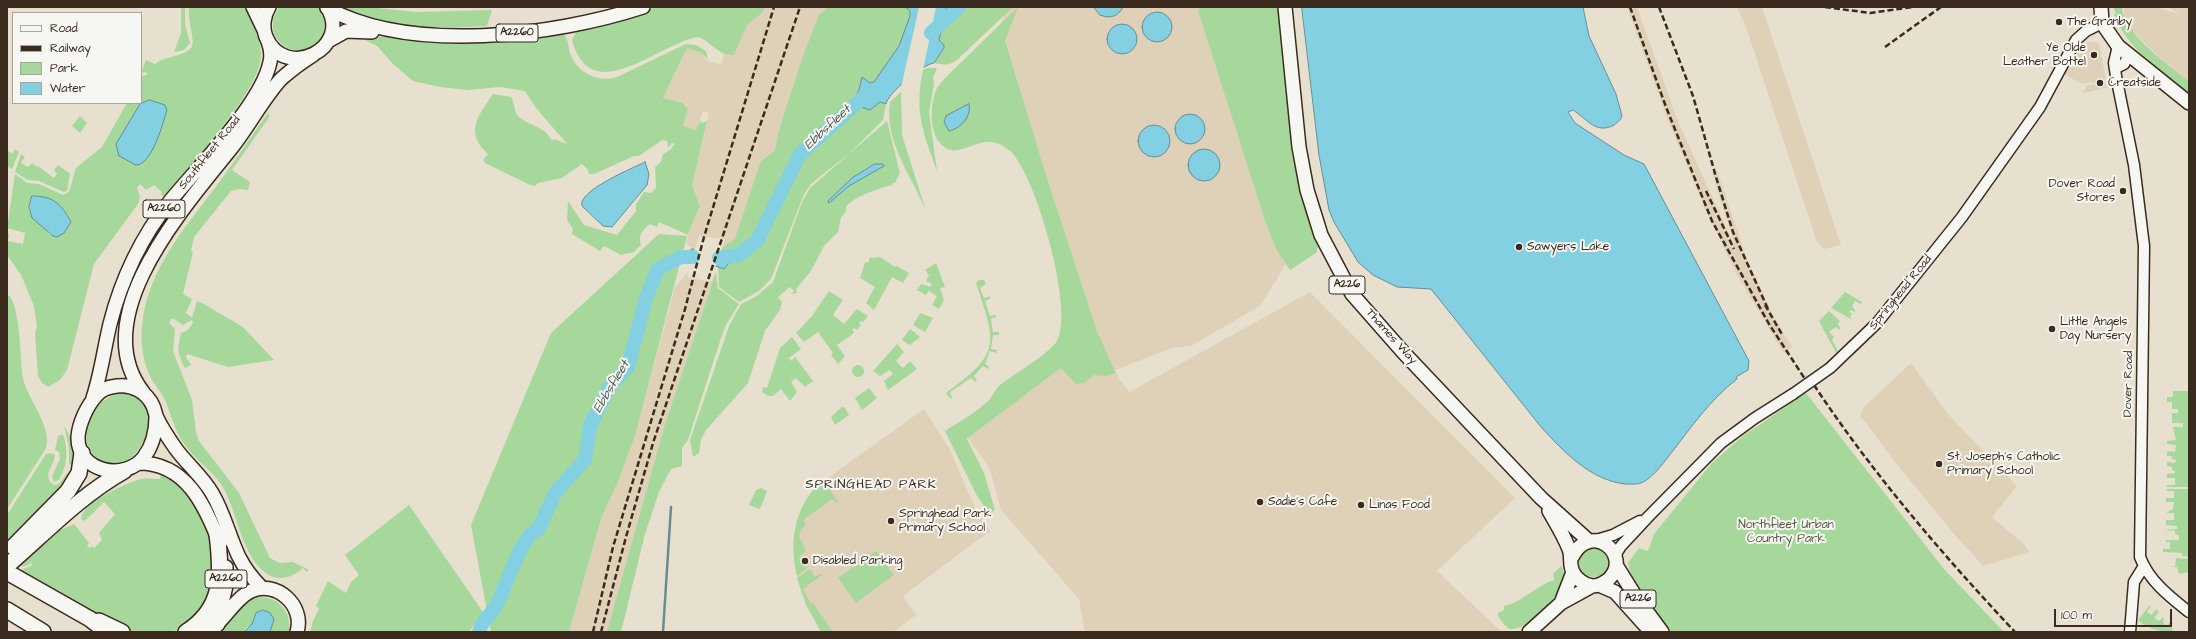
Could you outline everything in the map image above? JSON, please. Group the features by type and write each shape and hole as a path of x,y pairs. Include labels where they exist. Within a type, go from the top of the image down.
{"highway":[{"path":"7,563 68,491 79,473 82,453"},
{"path":"7,563 100,485 124,471"},
{"path":"186,632 203,618 214,602 219,588 220,565 216,534"},
{"path":"7,563 21,580 90,619 122,632"},
{"path":"7,610 43,632"},
{"path":"90,619 107,632"}],"main road":[{"name":"Southfleet Road","path":"92,400 100,378 115,309 134,259 158,217 217,146 253,98 270,63 271,53 266,34 253,7"},
{"name":"A2260","path":"266,34 266,16 270,7"},
{"name":"A2260","path":"327,7 348,18 388,31"},
{"name":"A2260","path":"313,55 322,49 328,41 332,23 327,7"},
{"name":"A2260","path":"328,41 346,32 388,31 448,35 528,32 587,22 643,7"},
{"name":"Thames Way","path":"1285,7 1301,159 1312,208 1329,251 1352,294 1403,352 1541,498 1592,541"},
{"path":"2101,7 2102,23 2118,46 2189,103"},
{"path":"266,34 277,52 288,58 301,58 313,55"},
{"name":"Southfleet Road","path":"144,393 132,376 127,362 126,332 132,303 148,264 170,226 242,134 273,89 288,73 313,55"},
{"path":"112,386 127,386 144,393 154,406 156,417 152,441 144,457 138,463 124,471 101,470 94,466 82,453 78,438 79,432 82,421 92,400 99,392 112,386"},
{"name":"A2260","path":"156,417 176,449 212,492 226,522 239,557 262,588"},
{"name":"A2260","path":"138,463 158,466 182,477 198,496 216,534 226,566 226,586 211,629"},
{"name":"A226","path":"1541,498 1563,536 1572,557 1573,572 1578,578 1615,592 1652,632"},
{"path":"1572,557 1576,550 1592,541"},
{"name":"A226","path":"1592,541 1604,543 1616,560 1634,594 1662,632"},
{"name":"A226","path":"1596,586 1612,576 1616,560"},
{"path":"1561,603 1573,572"},
{"path":"1529,632 1561,603 1596,586"},
{"path":"211,629 247,593 262,588 273,590 282,594 294,605 299,626 297,632"}],"street":[{"name":"Springhead Road","path":"1616,560 1621,546 1721,443 1755,418 1830,368 1877,323 1962,217 2040,107 2076,39 2086,31 2102,23"},
{"name":"Dover Road","path":"2118,46 2114,63 2116,68 2116,80 2134,165 2144,246 2140,557 2144,566 2162,589 2189,612"},
{"path":"2116,68 2124,64 2130,55"},
{"name":"Springhead Road","path":"1592,541 1613,535 1648,517"},
{"path":"2130,632 2135,580 2144,566"}],"shaded area":[{"path":"745,7 838,7 775,150 763,159 736,240 722,250 725,239 699,236 695,250 686,242 700,206 692,187 709,113 703,111 697,130 683,126 688,109 683,103 663,98 687,48 702,53 706,60 721,65 731,27"},
{"path":"1008,7 1200,7 1198,11 1266,224 1276,249 1286,264 1260,306 1191,346 1172,348 1115,370 1098,334 1047,178 1005,39 999,27"},
{"path":"1627,7 1637,7 1679,124 1735,246 1712,173 1717,171 1747,259 1775,319 1792,347 1784,354 1737,275 1705,208 1668,121"},
{"path":"1737,7 1762,7 1841,245 1824,249 1817,242 1747,30"},
{"path":"2124,7 2156,7 2180,15 2169,7 2189,7 2189,82 2165,63 2131,30 2124,17"},
{"path":"2089,42 2099,43 2106,79 2100,80 2109,82 2110,87 2083,93 2086,86 2096,84 2090,82 2082,84 2060,72 2065,73 2077,49"},
{"path":"689,271 687,277 711,282 716,271 717,339 644,530 618,632 569,632 601,519 620,477 636,433 675,287"},
{"path":"1310,292 1515,498 1437,571 1502,632 1085,632 1079,599 1001,510 990,469 968,438 1057,371 1090,337 1129,392"},
{"name":"St. Joseph's Catholic Primary School","path":"1911,363 1947,413 2017,486 1992,517 2023,543 2029,552 1983,566 1954,534 1891,457 1864,420 1860,418 1863,408"},
{"name":"Springhead Park Primary School","path":"924,409 950,450 976,510 990,531 903,596 916,615 893,632 823,632 812,615 798,578 797,523 824,483 822,482"}],"green space":[{"path":"181,7 185,7 185,24 190,43 184,50 174,52 181,33"},
{"path":"189,7 245,7 260,44 261,56 257,71 236,109 205,149 164,197 161,194 162,192 154,185 146,190 140,184 137,188 140,197 138,204 94,264 67,370 60,380 48,387 42,383 38,376 35,333 37,327 34,306 21,275 7,255 7,234 9,234 8,241 23,244 25,233 7,228 15,174 27,183 39,184 63,195 69,192 76,168 102,147 126,104 142,104 142,76 147,75 146,72 142,73 142,70 146,60 155,64 164,59 184,53 192,47 193,38 189,17","holes":["30,200 55,202 63,209 71,222 64,233 50,235 32,216 29,206"]},
{"path":"279,7 318,7 325,24 324,32 315,46 306,50 295,51 286,47 278,40 273,31 273,20"},
{"path":"342,7 367,7 417,12 492,10 487,26 433,27 392,24 373,20 356,15"},
{"path":"657,7 765,7 763,12 747,25 734,55 722,53 697,37 681,42 627,67 610,72 594,70 581,60 572,40 578,29"},
{"path":"828,7 906,7 910,11 907,29 897,48 874,82 870,83 862,77 859,90 850,109 857,112 861,107 881,102 886,104 883,120 850,153 812,183 804,194 771,279 759,291 739,302 719,287 718,267 724,269 731,260 731,258 721,252 723,247 735,239 761,161 775,150 779,130 803,56 819,15"},
{"path":"947,7 1013,7 958,59 950,64 934,63 945,48 939,40"},
{"path":"1018,7 1005,40 1047,178 1097,331 1116,373 1106,376 1094,375 1084,383 1076,384 1061,368 968,438 966,437 984,473 995,510 989,514 976,494 945,431 982,406 989,400 1000,385 1039,358 1053,346 1057,341 1061,325 1061,301 1050,242 1030,184 1019,163 1009,150 998,144 989,142 979,143 963,149 947,149 936,138 932,124 932,108 937,88 944,79"},
{"path":"1200,7 1281,7 1319,244 1316,253 1290,270 1276,249 1266,224 1198,11"},
{"path":"2113,7 2122,7 2124,17 2138,38 2159,58 2189,82 2189,93 2156,68 2136,49 2120,27 2114,15 2116,13"},
{"path":"561,32 566,37 571,56 579,68 590,76 603,79 617,77 686,44 696,45 706,51 708,60 702,53 687,48 663,98 683,103 688,109 683,126 696,130 700,121 703,123 707,121 692,186 700,206 688,235 659,222 657,227 650,224 644,229 640,236 641,245 634,252 621,255 604,246 600,251 572,234 573,229 567,220 568,201 584,225 617,235 636,211 636,204 644,192 651,193 656,188 655,167 661,162 663,154 670,150 675,144 672,143 668,148 667,141 662,140 639,156 634,156 594,174 589,174 588,170 582,164 562,178 538,183 535,186 530,185 485,163 483,160 488,154 481,146 475,132 478,117 493,94 511,97 519,117 542,129 552,141 554,139 567,144 536,108 525,91 500,87 468,90 440,87 413,81 393,64 377,46 365,40 365,36 418,39"},
{"path":"928,68 937,68 933,78 934,85 929,112 937,171 924,133 920,111 920,85 923,70"},
{"path":"901,92 902,135 926,211 900,158 891,131 889,117 890,102"},
{"path":"272,107 268,114 270,116 232,170 250,182 248,190 239,189 231,191 194,237 191,250 193,252 183,294 192,299 186,313 192,318 197,301 202,303 243,327 274,360 228,367 187,354 186,357 191,365 185,368 178,351 179,343 181,333 188,330 193,323 192,320 183,325 172,318 169,323 175,329 173,351 192,400 196,432 199,441 239,493 270,558 280,563 293,562 309,570 306,572 303,568 295,574 281,578 276,578 267,574 259,567 241,535 229,499 224,489 216,478 183,443 174,425 164,397 149,374 144,360 141,339 146,305 151,286 159,269 179,235 222,178"},
{"path":"80,116 87,123 80,133 72,126"},
{"path":"887,121 900,173 895,183 862,195 846,206 846,211 841,218 838,232 824,246 811,271 796,289 797,293 791,294 794,291 790,287 778,297 782,302 780,310 765,331 748,383 706,430 701,440 699,453 693,457 690,440 729,326 741,304 757,296 773,282 802,202 810,188","holes":["875,164 883,164 884,166 849,186 829,202 828,201 865,169"]},
{"path":"15,149 19,152 12,169 7,166 7,150 12,154"},
{"path":"21,154 25,157 21,163 28,167 32,163 54,178 57,174 54,170 58,165 70,174 67,191 64,192 39,181 28,180 15,172"},
{"path":"659,234 687,236 636,433 620,477 601,519 569,632 491,632 471,525 551,333"},
{"path":"880,257 895,267 897,266 909,273 903,283 892,277 874,310 866,303 875,287 860,278 865,263 869,262 869,258"},
{"path":"936,263 945,287 940,288 944,300 939,309 932,305 937,296 929,291 926,295 917,290 921,284 930,287 932,284 926,281 929,275 925,270"},
{"path":"716,272 718,288 739,304 726,325 688,440 682,448 682,466 671,469 659,492 645,534 621,632 607,632 664,428"},
{"path":"979,280 984,280 986,284 980,288 984,298 990,296 990,299 985,301 990,316 996,315 996,317 991,319 993,332 999,332 999,335 993,335 991,349 997,350 996,353 990,351 985,364 989,367 988,369 983,366 974,376 977,380 975,382 971,378 950,392 951,399 946,393 977,367 985,357 990,346 988,321 976,283"},
{"path":"829,291 843,300 833,315 844,324 857,309 868,316 863,322 861,321 859,323 861,325 857,330 854,328 852,330 854,332 853,334 837,345 845,356 838,364 831,355 833,353 818,332 804,342 796,333 812,316"},
{"path":"1845,292 1862,302 1861,304 1855,301 1852,306 1855,312 1851,310 1849,312 1852,314 1850,317 1853,320 1831,308"},
{"path":"7,294 12,299 15,308 23,378 43,424 47,442 45,450 7,509"},
{"path":"1829,311 1840,321 1837,324 1841,328 1839,330 1836,327 1829,332 1834,337 1832,340 1838,351 1836,353 1819,321"},
{"path":"920,313 933,318 925,332 913,325"},
{"path":"910,329 920,337 910,345 902,340"},
{"path":"792,337 801,349 789,358 791,361 795,357 813,381 805,387 796,378 791,382 797,392 790,401 781,389 773,396 768,396 762,392 763,387 767,388 780,348"},
{"path":"897,344 904,352 896,361 903,368 910,361 917,369 888,390 884,381 893,374 890,370 880,376 873,371"},
{"path":"858,365 862,367 864,371 862,375 858,377 854,375 852,371 854,367"},
{"path":"869,388 877,398 862,410 855,398"},
{"path":"2173,391 2189,391 2189,487 2167,487 2167,485 2175,485 2175,478 2167,478 2167,474 2175,473 2175,471 2172,470 2172,467 2167,466 2167,462 2175,463 2176,460 2172,459 2172,456 2167,456 2167,451 2175,452 2176,445 2167,444 2167,441 2176,440 2173,427 2183,427 2183,423 2172,423 2172,413 2178,413 2178,409 2172,409 2172,402 2167,402 2167,397 2173,397"},
{"path":"123,393 139,399 147,411 148,426 143,441 135,455 123,463 109,464 94,455 88,446 86,437 88,426 91,416 105,400 113,395"},
{"name":"Northfleet Urban Country Park","path":"1806,393 1944,569 2004,632 1671,632 1658,617 1634,582 1628,563 1639,548 1648,551 1654,534 1712,463 1743,436"},
{"path":"842,407 845,408 849,415 835,425 831,417"},
{"path":"64,426 72,445 74,466 69,464 69,447"},
{"path":"63,434 66,445 66,463 59,480 54,482 52,476 60,459 59,452 55,450 58,436"},
{"path":"51,453 55,455 49,472 50,482 54,485 59,484 67,473 71,474 63,488 7,546 7,515 46,454"},
{"path":"161,474 177,481 194,499 208,529 213,556 214,575 207,602 188,624 172,632 134,632 98,617 18,571 31,566 33,562 24,567 21,566 60,530 74,524 89,543 87,546 89,548 92,546 94,548 102,540 99,533 115,514 104,502 85,521 81,519 89,506 116,489 141,479 160,479"},
{"path":"821,481 827,485 838,502 836,503 832,499 803,520 806,525 801,530 799,536 806,550 799,558 807,568 797,576 794,537 799,513 812,491"},
{"path":"761,488 767,491 760,509 749,505 756,490"},
{"path":"2167,489 2189,489 2189,572 2179,574 2177,567 2170,566 2175,566 2176,558 2187,559 2188,556 2182,556 2182,553 2163,552 2163,549 2170,549 2170,542 2166,542 2166,540 2179,540 2179,535 2175,534 2175,531 2163,530 2177,529 2177,526 2166,525 2166,520 2174,520 2174,513 2166,513 2173,509 2174,502 2166,502 2166,498 2174,498 2174,491 2167,491"},
{"path":"409,505 483,612 469,632 310,632 313,621 319,609 316,606 328,581 346,593 351,582 359,575 345,555"},
{"path":"1594,547 1605,551 1609,562 1605,573 1594,577 1583,573 1579,562 1583,551"},
{"path":"876,551 894,575 856,603 838,578"},
{"path":"1561,566 1564,574 1562,583 1557,594 1549,604 1530,622 1521,627 1511,629 1507,628 1498,614 1504,610 1504,606 1516,602 1541,586 1554,580 1553,574"},
{"path":"810,569 815,577 820,573 822,575 803,589 811,604 813,603 833,632 821,632 806,605 797,578"},
{"path":"259,597 273,599 283,607 288,618 289,632 270,632 273,618 269,612 263,610 256,613 252,624 246,628 244,632 219,632 247,601"},
{"path":"2150,605 2151,606 2147,612 2151,615 2156,609 2159,612 2154,618 2159,621 2164,617 2163,621 2166,627 2170,622 2173,624 2170,627 2173,629 2171,632 2153,629 2138,620"}],"water":[{"path":"906,7 947,7 939,40 944,45 944,48 934,63 922,68 906,80 892,94 886,104 880,102 870,110 861,107 857,112 850,109 859,90 862,77 870,83 874,82 899,46 910,16 910,11"},
{"path":"1094,7 1123,7 1116,15 1107,17 1100,15"},
{"name":"Sawyers Lake","path":"1302,7 1583,7 1589,36 1616,94 1622,116 1614,125 1608,128 1602,128 1592,124 1573,110 1568,112 1575,123 1624,155 1644,164 1749,361 1748,370 1736,377 1737,379 1710,404 1660,468 1649,478 1640,483 1625,484 1600,477 1578,463 1568,455 1541,427 1431,289 1397,287 1373,275 1358,262 1334,222 1329,210 1319,155"},
{"path":"1157,12 1168,16 1172,27 1168,38 1157,42 1146,38 1142,27 1146,16"},
{"path":"1122,24 1133,28 1137,39 1133,50 1122,54 1111,50 1107,39 1111,28"},
{"path":"150,100 165,105 167,110 160,133 152,151 142,163 136,165 119,156 116,144 140,104"},
{"path":"969,104 969,114 967,118 957,128 949,131 944,122 946,116"},
{"path":"1190,114 1201,118 1205,129 1201,140 1190,144 1179,140 1175,129 1179,118"},
{"path":"1154,125 1165,130 1170,141 1165,152 1154,157 1143,152 1138,141 1143,130"},
{"path":"1204,149 1213,152 1217,156 1220,165 1217,174 1213,178 1204,181 1195,178 1191,174 1188,165 1191,156 1195,152"},
{"path":"645,162 649,174 647,185 612,227 603,226 582,206 583,200 597,187"},
{"path":"875,164 883,164 884,166 849,186 829,203 828,201 852,178"},
{"path":"32,196 40,196 51,199 64,210 71,222 64,233 57,237 53,236 32,218 29,207"},
{"path":"692,249 729,255 731,260 724,269 692,258 686,254"},
{"path":"263,610 270,613 274,619 270,632 244,632 252,624 256,613"}],"pier":[{"path":"919,7 936,7 923,70 901,88"},
{"path":"695,248 722,250 715,268 692,260"}],"waterway":[{"name":"Ebbsfleet","path":"931,33 959,7"},
{"name":"Ebbsfleet","path":"719,258 739,255 757,241 800,154 865,96"},
{"name":"Ebbsfleet","path":"479,632 482,624 497,604 520,551 532,533 538,530 555,493 585,460 590,426 610,386 628,367 646,298 658,269 681,257 693,257"},
{"path":"663,632 671,507"}],"railway":[{"path":"593,632 613,547 685,309 704,237 774,7"},
{"path":"601,632 653,443 800,7"},
{"path":"1630,7 1666,107 1712,221 1769,324 1805,379"},
{"path":"1659,7 1693,96 1733,232 1768,309"},
{"path":"1825,7 1870,13 1913,7"},
{"path":"1885,47 1941,7"},
{"path":"1706,191 1734,249"},
{"path":"1765,305 1783,336"},
{"path":"1814,385 1860,450 1909,513 2015,632"}],"place":[{"name":"The Granby","path":"2059,22"},
{"name":"Ye Olde Leather Bottel","path":"2094,55"},
{"name":"Creatside","path":"2100,83"},
{"name":"Dover Road Stores","path":"2123,191"},
{"name":"Sawyers Lake","path":"1519,247"},
{"name":"Little Angels Day Nursery","path":"2052,329"},
{"name":"St. Joseph's Catholic Primary School","path":"1939,464"},
{"name":"Sadie's Cafe","path":"1260,502"},
{"name":"Linas Food","path":"1361,505"},
{"name":"Springhead Park Primary School","path":"891,521"},
{"name":"Disabled Parking","path":"805,561"}],"district":[{"name":"SPRINGHEAD PARK","path":"871,485"}]}
